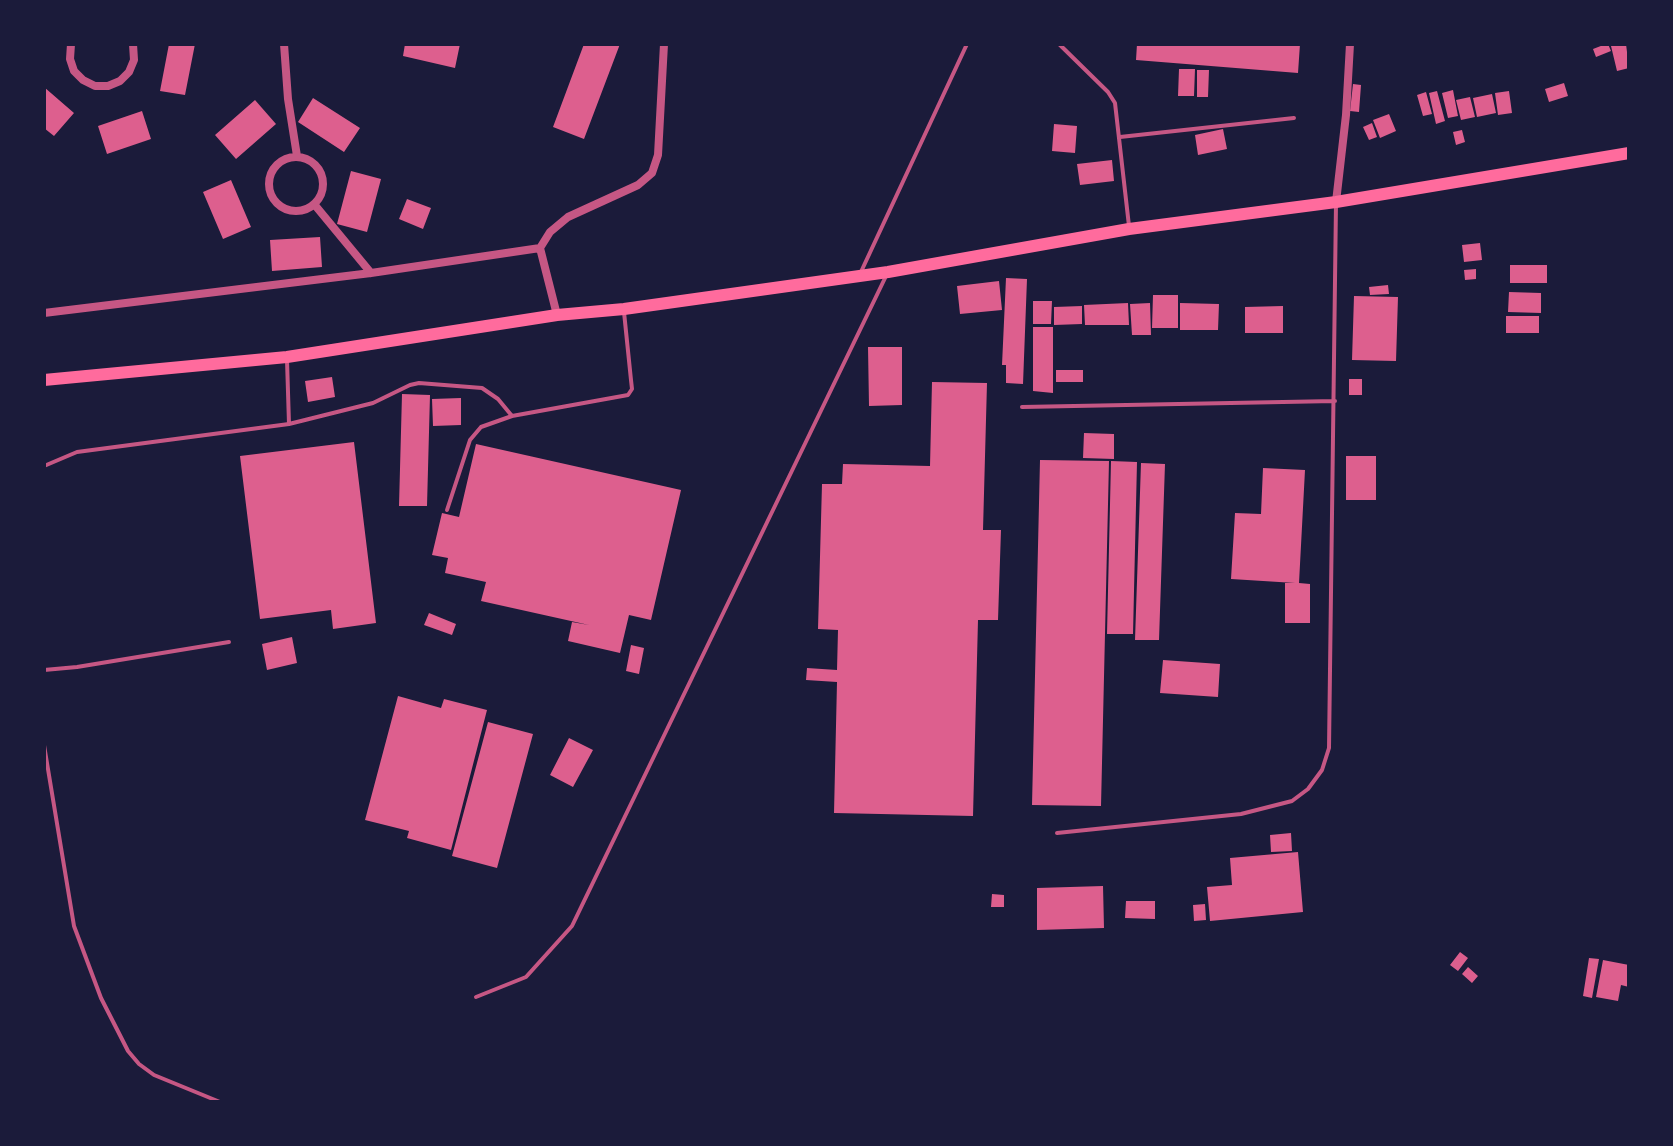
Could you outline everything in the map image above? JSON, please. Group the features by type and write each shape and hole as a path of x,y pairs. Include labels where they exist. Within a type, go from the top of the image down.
{"main road":[{"path":"44,380 287,357 557,315 624,309 888,272 1129,229 1336,202 1629,153"}],"street":[{"path":"71,44 70,59 74,71 95,86 108,86 120,81 129,72 134,60 133,44"},
{"path":"284,44 297,156"},
{"path":"557,315 540,248 550,232 568,217 638,185 652,173 658,155 664,44"},
{"path":"1336,202 1350,44"},
{"path":"297,156 316,165 323,184 321,195 314,204 295,211 276,203 270,194 269,183 277,164 297,156"},
{"path":"314,204 371,273"},
{"path":"44,313 371,273 540,248"}],"lane":[{"path":"860,275 967,44"},
{"path":"1059,44 1108,92 1115,103 1129,229"},
{"path":"1120,137 1294,118"},
{"path":"1057,833 1241,814 1292,801 1308,789 1322,770 1329,748 1336,202"},
{"path":"476,997 526,977 572,926 888,272"},
{"path":"447,510 470,440 481,427 512,416 628,395 632,389 624,309"},
{"path":"287,357 289,424"},
{"path":"44,466 77,452 289,424 365,406 419,383 482,388 498,399 512,416"},
{"path":"1022,407 1335,401"},
{"path":"44,670 229,642"},
{"path":"44,745 74,926 101,998 128,1051 139,1064 154,1075 220,1102"}],"building":[{"path":"169,44 195,44 185,95 160,91"},
{"path":"405,44 460,44 455,68 403,56"},
{"path":"584,44 620,44 584,139 553,127"},
{"path":"1137,44 1300,44 1298,73 1136,60"},
{"path":"1606,44 1611,51 1596,57 1593,49"},
{"path":"1626,44 1629,68 1617,71 1611,46"},
{"path":"1179,69 1195,69 1194,96 1178,96"},
{"path":"1197,70 1209,70 1208,97 1197,97"},
{"path":"1564,83 1568,96 1549,102 1545,89"},
{"path":"1353,84 1361,85 1359,112 1350,111"},
{"path":"44,87 74,113 54,136 44,128"},
{"path":"1453,90 1458,116 1448,118 1442,93"},
{"path":"1437,91 1445,121 1436,124 1429,93"},
{"path":"1509,91 1512,113 1498,115 1495,93"},
{"path":"1426,92 1432,114 1423,116 1417,95"},
{"path":"1492,94 1496,113 1477,117 1473,98"},
{"path":"1470,97 1475,117 1461,120 1456,100"},
{"path":"313,98 360,128 344,152 298,122"},
{"path":"255,100 276,124 236,159 215,135"},
{"path":"142,111 151,139 107,154 98,126"},
{"path":"1389,114 1396,131 1380,138 1373,120"},
{"path":"1372,123 1377,137 1369,140 1363,127"},
{"path":"1054,124 1077,126 1075,153 1052,151"},
{"path":"1223,129 1227,149 1198,155 1195,135"},
{"path":"1462,130 1465,142 1456,145 1453,132"},
{"path":"1112,160 1114,181 1080,185 1077,164"},
{"path":"351,171 381,179 367,232 337,224"},
{"path":"231,180 251,227 223,239 203,192"},
{"path":"407,199 431,208 423,229 399,219"},
{"path":"320,237 322,267 272,271 270,240"},
{"path":"1480,243 1482,260 1464,262 1462,245"},
{"path":"1510,265 1547,265 1547,283 1510,283"},
{"path":"1476,269 1476,279 1465,280 1464,270"},
{"path":"1006,278 1027,279 1023,384 1006,383 1006,365 1002,365"},
{"path":"999,281 1002,310 960,314 957,286"},
{"path":"1388,285 1389,294 1370,295 1369,287"},
{"path":"1509,292 1541,293 1541,313 1508,312"},
{"path":"1153,295 1178,295 1178,328 1152,328"},
{"path":"1354,296 1398,297 1396,361 1352,360"},
{"path":"1033,301 1052,301 1051,324 1033,324"},
{"path":"1128,303 1129,325 1085,325 1084,305"},
{"path":"1150,303 1151,335 1132,335 1130,304"},
{"path":"1180,303 1219,304 1218,330 1180,330"},
{"path":"1082,306 1082,324 1054,325 1054,307"},
{"path":"1283,306 1283,333 1245,333 1245,307"},
{"path":"1506,316 1539,316 1539,333 1506,333"},
{"path":"1033,327 1053,327 1053,393 1033,391"},
{"path":"868,347 902,347 902,405 869,406"},
{"path":"1056,370 1083,370 1083,382 1056,382"},
{"path":"332,377 335,397 308,402 305,381"},
{"path":"1349,379 1362,379 1362,395 1349,395"},
{"path":"932,382 987,383 983,530 1001,530 998,620 978,620 973,816 834,813 837,682 806,680 807,668 837,670 838,630 818,629 822,484 842,484 843,464 930,466"},
{"path":"402,394 430,395 427,506 399,506"},
{"path":"461,398 461,425 433,426 432,399"},
{"path":"1084,433 1114,434 1114,459 1083,458"},
{"path":"354,442 376,623 333,629 331,610 260,619 240,456"},
{"path":"476,444 681,490 651,620 629,615 620,653 568,641 572,622 589,625 481,601 486,582 445,573 448,558 432,555 442,513 459,517"},
{"path":"1346,456 1376,456 1376,500 1346,500"},
{"path":"1040,460 1109,461 1101,806 1032,805"},
{"path":"1111,461 1137,462 1133,634 1107,634"},
{"path":"1141,463 1165,464 1159,640 1135,640"},
{"path":"1263,468 1305,470 1299,583 1310,584 1310,623 1285,623 1285,583 1295,583 1231,579 1235,513 1261,514"},
{"path":"429,613 456,624 452,635 424,625"},
{"path":"292,637 297,663 267,670 262,644"},
{"path":"631,645 644,648 639,674 626,671"},
{"path":"1163,660 1220,664 1218,697 1160,693"},
{"path":"398,696 441,708 444,699 487,710 451,850 407,838 409,831 365,820"},
{"path":"488,722 533,734 497,868 452,856"},
{"path":"569,738 593,750 573,787 550,775"},
{"path":"1291,833 1292,851 1271,852 1270,835"},
{"path":"1298,852 1303,912 1210,921 1207,887 1232,885 1230,858"},
{"path":"1103,886 1104,928 1037,930 1037,888"},
{"path":"992,894 1004,895 1004,907 991,907"},
{"path":"1126,901 1155,901 1155,919 1125,918"},
{"path":"1205,904 1206,920 1194,921 1193,905"},
{"path":"1460,952 1468,958 1458,971 1450,965"},
{"path":"1589,958 1599,959 1592,998 1583,996"},
{"path":"1603,960 1629,965 1629,987 1621,985 1618,1001 1596,997"},
{"path":"1468,967 1478,976 1472,983 1462,974"}]}
